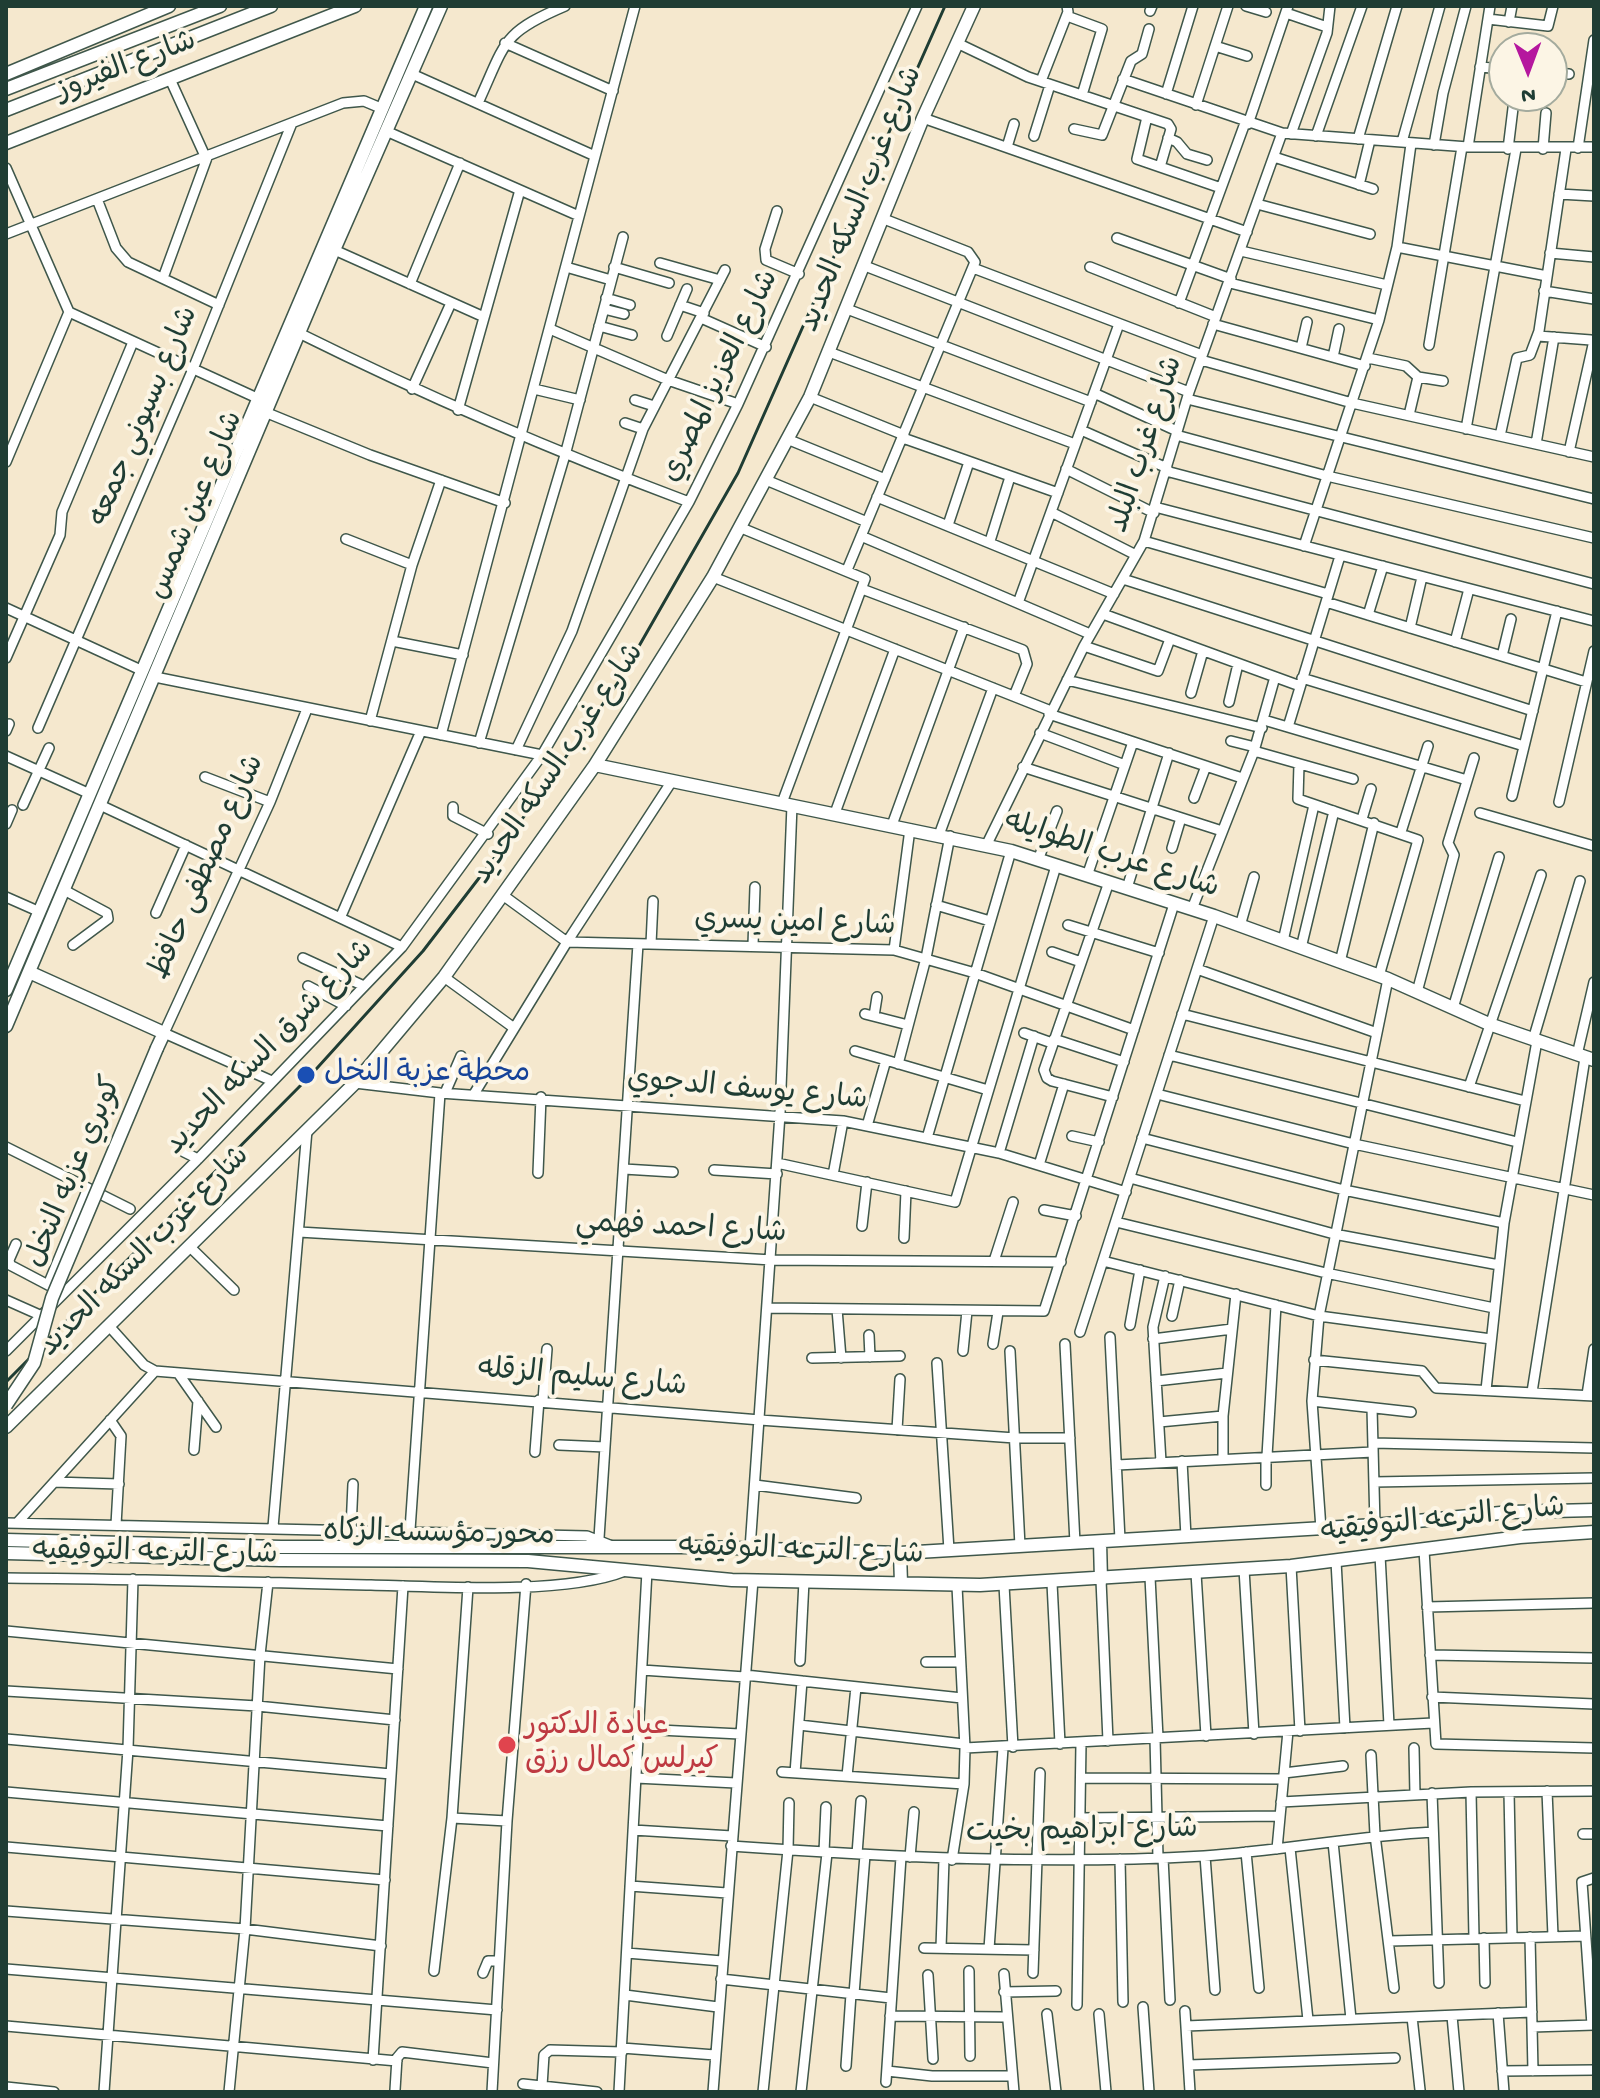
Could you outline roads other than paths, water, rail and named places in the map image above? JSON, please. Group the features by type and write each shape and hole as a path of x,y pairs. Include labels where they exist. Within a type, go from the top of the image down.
{"main road":[{"path":"6,74 169,6"},
{"path":"6,89 220,6"},
{"path":"6,110 271,6"},
{"name":"شارع الفيروز","path":"6,143 355,6"},
{"name":"شارع عين شمس","path":"259,406 299,333 329,247 426,6"},
{"name":"شارع عين شمس","path":"6,1026 100,805 149,674 259,406 441,6"},
{"name":"شارع غرب السكه الحديد","path":"6,1427 355,1083 444,977 595,765 713,577 810,397 923,118 974,6"},
{"name":"شارع عين شمس","path":"6,990 10,968 40,912 90,794 149,674"},
{"name":"شارع عرب الطوايله","path":"595,765 1011,851 1214,916 1383,978 1489,1024 1585,1057"},
{"path":"29,972 164,1033"},
{"name":"شارع مصطفى حافظ","path":"157,1048 164,1033"},
{"name":"كوبري عزبه النخل","path":"6,1405 34,1363 52,1298 157,1048"},
{"name":"شارع الترعه التوفيقيه","path":"619,1549 900,1553 1321,1529 1511,1512 1594,1510"},
{"name":"شارع الترعه التوفيقيه","path":"632,1568 753,1580 1004,1585 1291,1566 1520,1537 1594,1532"},
{"name":"محور مؤسسه الزكاه","path":"6,1540 281,1547 619,1549"},
{"path":"1100,1542 1101,1580"},
{"name":"محور مؤسسه الزكاه","path":"6,1553 280,1560 528,1561 632,1568"},
{"path":"900,1553 901,1583"}],"street":[{"path":"478,103 505,43 519,27 565,6"},
{"path":"441,735 635,6"},
{"name":"شارع العزيز المصري","path":"542,755 689,502 766,347 917,6"},
{"path":"1166,94 1193,6"},
{"path":"1196,105 1228,6"},
{"path":"1246,6 1266,12"},
{"name":"شارع غرب البلد","path":"987,844 1090,634 1144,541 1188,395 1274,157 1327,27 1330,6"},
{"path":"1316,136 1362,6"},
{"path":"1358,139 1397,6"},
{"path":"1304,546 1379,320 1397,247 1406,143 1440,6"},
{"path":"1434,145 1443,93 1466,6"},
{"path":"1429,345 1490,6"},
{"path":"1509,22 1512,6"},
{"path":"1488,19 1548,26 1553,6"},
{"path":"1179,303 1287,9 1327,27"},
{"path":"1034,136 1067,11 1102,29 1082,95"},
{"path":"1074,129 1100,136 1131,61 1142,54 1149,29"},
{"path":"1578,148 1594,40"},
{"path":"505,43 613,91"},
{"path":"957,43 1046,83 1168,124 1168,138 1160,167"},
{"path":"1215,46 1247,56"},
{"path":"1480,67 1488,68"},
{"path":"412,74 595,156"},
{"path":"163,278 207,155 170,79"},
{"path":"1123,79 1247,123 1286,133 1465,147 1594,147"},
{"path":"6,234 352,100 383,109"},
{"path":"1466,429 1496,266 1512,149 1514,112"},
{"path":"1543,149 1546,113"},
{"path":"1147,117 1136,157 1221,188"},
{"path":"923,118 1247,232"},
{"name":"شارع بسيوني جمعه","path":"38,728 193,369 292,123"},
{"path":"1007,147 1014,124"},
{"path":"386,131 579,216"},
{"path":"1168,138 1177,142 1187,154 1207,160"},
{"path":"1359,185 1370,140"},
{"path":"1500,436 1517,358 1531,353 1538,336 1566,149"},
{"path":"1274,157 1373,189"},
{"path":"410,284 460,163"},
{"path":"6,168 69,312 193,369 259,406 505,503"},
{"path":"458,410 520,190"},
{"path":"1559,194 1594,196"},
{"path":"97,199 122,256 219,305"},
{"path":"1257,204 1370,234"},
{"path":"777,211 765,249 766,260 799,274"},
{"path":"847,570 973,268 973,257 968,252 884,219"},
{"path":"479,743 565,455 623,237"},
{"path":"1117,238 1230,281 1379,320"},
{"path":"329,247 484,317"},
{"path":"1397,247 1547,276"},
{"path":"1241,251 1387,285"},
{"path":"1550,253 1594,257"},
{"path":"516,750 572,631 643,429 723,275 660,263"},
{"path":"865,266 1188,395 1340,438 1594,499"},
{"path":"566,267 611,280"},
{"path":"614,267 669,283"},
{"path":"1090,267 1179,303 1214,321 1333,357 1406,366 1418,377 1443,381"},
{"path":"973,268 1202,358 1352,403 1594,457"},
{"path":"667,336 687,289"},
{"path":"1544,291 1594,299"},
{"path":"412,389 451,303"},
{"path":"605,303 627,309"},
{"path":"680,305 766,347"},
{"path":"847,309 1092,398 1177,433 1327,476 1594,538"},
{"path":"6,460 69,312"},
{"path":"1301,348 1307,322"},
{"path":"1018,603 1119,324"},
{"path":"599,326 632,335"},
{"path":"550,329 668,380 738,404"},
{"path":"1333,357 1339,329"},
{"path":"299,333 458,410 689,502"},
{"path":"1538,336 1591,340 1594,346 1569,452"},
{"path":"1536,444 1554,337"},
{"path":"6,658 60,535 61,518 133,342"},
{"path":"829,352 1075,444"},
{"path":"1409,415 1418,377"},
{"path":"534,389 580,400"},
{"path":"810,397 969,462 1058,493"},
{"path":"635,400 654,406"},
{"path":"625,423 643,429"},
{"path":"1081,430 1166,470 1594,584"},
{"path":"787,439 885,479"},
{"path":"948,525 969,462"},
{"path":"1066,469 1154,510 1594,621"},
{"path":"990,541 1010,477"},
{"path":"370,721 412,565 441,480"},
{"path":"766,480 867,522"},
{"path":"877,497 1114,594"},
{"path":"1051,512 1136,555"},
{"path":"739,527 865,578 787,804 787,946 780,1114 750,1549"},
{"path":"861,536 1090,634"},
{"path":"346,539 412,565"},
{"path":"1144,541 1327,598 1368,615 1589,680"},
{"path":"1288,727 1340,556"},
{"path":"1368,615 1383,566"},
{"path":"713,577 1050,712 1242,778"},
{"path":"1410,628 1422,577"},
{"path":"1123,579 1533,711"},
{"path":"862,589 1023,650 1027,664 1014,696"},
{"path":"1455,642 1469,589"},
{"path":"6,608 149,674 542,755"},
{"path":"1512,796 1557,611"},
{"path":"1103,614 1275,677 1524,746"},
{"path":"1502,656 1511,619"},
{"path":"892,825 964,627"},
{"path":"420,647 423,635"},
{"path":"1084,646 1158,671 1170,639"},
{"path":"392,641 463,655"},
{"path":"835,813 895,649"},
{"path":"1191,693 1203,651"},
{"path":"1559,802 1594,654"},
{"path":"1229,702 1238,664"},
{"path":"1192,909 1263,724 1275,677"},
{"path":"1067,680 1288,727 1467,780"},
{"path":"898,1064 926,958 944,836 993,688"},
{"name":"شارع مصطفى حافظ","path":"164,1033 270,802 307,709"},
{"path":"341,916 421,731"},
{"path":"1040,733 1125,765"},
{"path":"1231,741 1353,779"},
{"path":"1087,876 1133,742"},
{"path":"1401,832 1428,746"},
{"path":"23,805 49,748"},
{"path":"1127,888 1169,753"},
{"name":"شارع شرق السكه الحديد","path":"6,1351 198,1159 402,947 542,755"},
{"path":"6,756 90,794"},
{"path":"1417,992 1454,855 1448,843 1474,758"},
{"path":"1299,764 1297,796 1314,805 1418,840 1383,978 1377,1033 1319,1316 1312,1401 1321,1529"},
{"path":"1194,798 1206,766"},
{"path":"1023,767 1222,831"},
{"path":"205,777 270,802"},
{"path":"474,1094 567,942 672,781"},
{"path":"1362,819 1371,789"},
{"path":"100,805 402,947"},
{"path":"1283,941 1314,805"},
{"path":"453,807 453,816 487,834"},
{"path":"6,824 12,810"},
{"path":"1038,860 1057,811"},
{"path":"1301,948 1334,811"},
{"path":"1480,813 1594,846"},
{"path":"1172,848 1181,818"},
{"path":"1340,962 1374,823"},
{"path":"894,950 910,829"},
{"path":"156,913 186,845"},
{"path":"927,1138 1011,851"},
{"path":"1453,1008 1499,857"},
{"path":"777,1163 955,1202 1056,866"},
{"path":"1469,1087 1541,875"},
{"path":"1240,926 1254,877"},
{"path":"1486,1390 1510,1180 1535,1040 1580,881"},
{"path":"1109,882 1044,1070 1047,1078 1113,1097"},
{"path":"753,945 755,887"},
{"path":"64,890 107,913 108,919 73,945"},
{"path":"504,896 567,942"},
{"path":"6,897 40,912"},
{"path":"651,944 653,901"},
{"path":"768,1308 998,1312 1040,1312 1046,1309 1174,904"},
{"path":"936,905 990,921"},
{"path":"1080,1332 1214,916"},
{"path":"1068,925 1159,953"},
{"name":"شارع امين يسري","path":"567,942 894,950 975,973 1134,1030"},
{"path":"599,1538 638,944"},
{"path":"1052,952 1081,962"},
{"path":"303,958 364,986"},
{"path":"1197,969 1377,1033"},
{"path":"444,977 514,1028"},
{"path":"1532,1392 1594,982"},
{"path":"308,986 346,1006"},
{"path":"877,997 869,1015 908,1025"},
{"path":"1182,1014 1525,1101"},
{"path":"164,1033 272,1081"},
{"path":"999,1153 1029,1035 1124,1062"},
{"path":"855,1051 988,1090"},
{"path":"1169,1055 1517,1142"},
{"path":"410,1530 442,1093 461,1056"},
{"path":"867,1126 886,1060"},
{"name":"شارع يوسف الدجوي","path":"355,1083 442,1093 541,1097 843,1121 999,1153 1126,1192"},
{"path":"1039,1165 1064,1084"},
{"path":"1157,1094 1354,1144 1510,1180 1594,1195"},
{"path":"538,1173 541,1097"},
{"path":"833,1175 843,1121"},
{"path":"273,1527 288,1381 307,1130"},
{"path":"190,1136 184,1152 198,1159"},
{"path":"1072,1136 1099,1142"},
{"path":"1142,1138 1344,1190 1504,1223"},
{"path":"6,1147 130,1209"},
{"path":"624,1169 673,1172"},
{"path":"714,1170 777,1174"},
{"path":"1130,1178 1334,1234 1499,1265"},
{"path":"862,1226 867,1182"},
{"path":"48,1285 88,1188"},
{"path":"904,1238 906,1191"},
{"path":"994,1261 1013,1202"},
{"path":"1044,1210 1076,1216"},
{"path":"1116,1222 1326,1273 1494,1308"},
{"name":"شارع احمد فهمي","path":"299,1232 772,1260 1061,1262"},
{"path":"16,1244 10,1265 64,1294"},
{"path":"190,1247 234,1290"},
{"path":"1103,1261 1319,1316 1491,1339"},
{"path":"1130,1325 1140,1270"},
{"path":"1161,1462 1153,1320 1165,1276"},
{"path":"1172,1316 1180,1280"},
{"path":"1223,1458 1223,1416 1236,1294"},
{"path":"6,1300 42,1316"},
{"path":"1266,1485 1276,1305"},
{"path":"837,1309 841,1358"},
{"path":"963,1351 967,1311"},
{"path":"993,1344 998,1312"},
{"path":"12,1523 54,1482 155,1371 144,1365 109,1326"},
{"path":"1153,1339 1232,1329"},
{"path":"869,1335 870,1357"},
{"path":"1110,1337 1120,1540"},
{"path":"1065,1344 1075,1543"},
{"path":"535,1452 547,1349"},
{"path":"1314,1360 1422,1371 1436,1388 1590,1395 1594,1349"},
{"path":"1010,1351 1020,1546"},
{"path":"812,1358 900,1356"},
{"path":"937,1363 949,1550"},
{"name":"شارع سليم الزقله","path":"155,1371 608,1405 760,1420 1015,1438 1070,1438"},
{"path":"178,1373 216,1427"},
{"path":"1156,1381 1227,1373"},
{"path":"897,1430 900,1379"},
{"path":"194,1450 198,1401"},
{"path":"1312,1401 1411,1412"},
{"path":"1372,1408 1375,1525"},
{"path":"1159,1422 1223,1416"},
{"path":"110,1420 121,1436 116,1525"},
{"path":"559,1445 605,1447"},
{"path":"1117,1465 1373,1447 1594,1448"},
{"path":"1182,1461 1186,1537"},
{"path":"1374,1482 1594,1478"},
{"path":"54,1482 119,1484"},
{"path":"351,1529 353,1484"},
{"path":"755,1485 856,1498"},
{"name":"شارع الترعه التوفيقيه","path":"12,1523 410,1530 599,1538 619,1549"},
{"path":"1424,1550 1433,1723 1438,1746 1594,1748"},
{"path":"1380,1555 1389,1725"},
{"path":"1336,1561 1345,1728"},
{"path":"1291,1566 1300,1731"},
{"name":"شارع الترعه التوفيقيه","path":"6,1578 468,1587 607,1578 632,1568"},
{"path":"1244,1569 1254,1734"},
{"path":"619,2092 647,1571"},
{"path":"1196,1573 1206,1736"},
{"path":"1150,1577 1157,1817 1170,2000"},
{"path":"104,2092 128,1749 133,1579"},
{"path":"713,2092 753,1580"},
{"path":"1101,1580 1108,1741"},
{"path":"800,1661 804,1581"},
{"path":"229,2092 245,1929 260,1655 268,1582"},
{"path":"1052,1583 1060,1744"},
{"path":"492,2092 507,1821 526,1584"},
{"path":"989,1949 994,1861 1008,1748 1004,1585"},
{"path":"373,2060 403,1586"},
{"path":"941,1948 948,1860 964,1784 957,1586"},
{"path":"434,1971 452,1818 468,1587"},
{"path":"1427,1607 1594,1603"},
{"path":"6,1631 398,1669"},
{"path":"1430,1655 1594,1658"},
{"path":"926,1662 960,1662"},
{"path":"642,1670 745,1676 962,1698"},
{"path":"795,1773 802,1681"},
{"path":"847,1776 856,1687"},
{"path":"6,1691 257,1706 395,1720"},
{"path":"1432,1697 1594,1704"},
{"path":"799,1725 964,1746 1008,1748 1433,1723"},
{"path":"639,1729 740,1734"},
{"path":"1277,1849 1288,1731"},
{"path":"6,1739 391,1774"},
{"path":"1077,2005 1081,1743"},
{"path":"1414,1748 1415,1795"},
{"path":"1371,1755 1375,1835 1394,1988"},
{"path":"1082,1778 1284,1776 1343,1766"},
{"path":"782,1772 964,1784"},
{"path":"1033,1973 1040,1773"},
{"path":"636,1778 736,1783"},
{"path":"1547,1791 1553,1936"},
{"path":"1281,1802 1432,1793 1594,1791"},
{"path":"6,1792 388,1826"},
{"path":"1471,1792 1479,1938 1485,1983"},
{"path":"1509,1792 1512,1937"},
{"path":"1432,1793 1439,1983"},
{"path":"846,2066 861,1855 861,1801"},
{"path":"763,2092 788,1850 789,1803"},
{"path":"801,2092 826,1852 826,1807"},
{"path":"886,2082 905,1857 914,1812"},
{"path":"1081,1818 1280,1816"},
{"path":"452,1818 507,1821"},
{"name":"شارع ابراهيم بخيت","path":"633,1830 788,1850 1037,1862 1205,1856 1290,1848 1375,1835 1433,1832"},
{"path":"1583,1834 1594,1834"},
{"path":"1333,1842 1351,2019"},
{"path":"6,1847 385,1880"},
{"path":"1290,1848 1308,2020"},
{"path":"1246,1852 1259,1988"},
{"path":"1205,1856 1215,1990"},
{"path":"1120,1859 1123,2002"},
{"path":"1532,2027 1593,2025 1582,1882 1594,1878"},
{"path":"630,1886 727,1893"},
{"path":"6,1911 245,1929 381,1946"},
{"path":"1389,1941 1585,1936"},
{"path":"1530,1937 1533,2071"},
{"path":"924,1948 1034,1950"},
{"path":"627,1953 722,1961"},
{"path":"483,1973 488,1961 498,1961"},
{"path":"6,1969 497,2010"},
{"path":"969,1971 970,2056"},
{"path":"1004,1974 1005,2017 1014,2092"},
{"path":"928,1975 933,2059"},
{"path":"721,1979 891,1998"},
{"path":"1004,1992 1056,1991"},
{"path":"625,1995 718,2007"},
{"path":"1143,2007 1149,2092"},
{"path":"1185,2011 1190,2092"},
{"path":"1186,2026 1532,2012"},
{"path":"1498,2013 1504,2092"},
{"path":"1047,2014 1056,2092"},
{"path":"1099,2014 1106,2092"},
{"path":"890,2016 1005,2017"},
{"path":"1452,2016 1459,2092"},
{"path":"1412,2017 1420,2090"},
{"path":"6,2026 397,2061"},
{"path":"542,2086 544,2055 554,2049 715,2055"},
{"path":"395,2090 397,2061 405,2051 493,2063"},
{"path":"1189,2065 1395,2058"},
{"path":"1502,2071 1594,2070"},
{"path":"887,2071 932,2076 1012,2076"},
{"path":"523,2084 597,2092"},
{"path":"6,2087 54,2092"}],"railway":[{"path":"6,1382 309,1077 423,951 499,852 619,681 738,473 945,6"}],"place":[{"name":"محطة عزبة النخل","path":"306,1075"},
{"name":"عيادة الدكتور كيرلس كمال رزق","path":"507,1745"}]}
